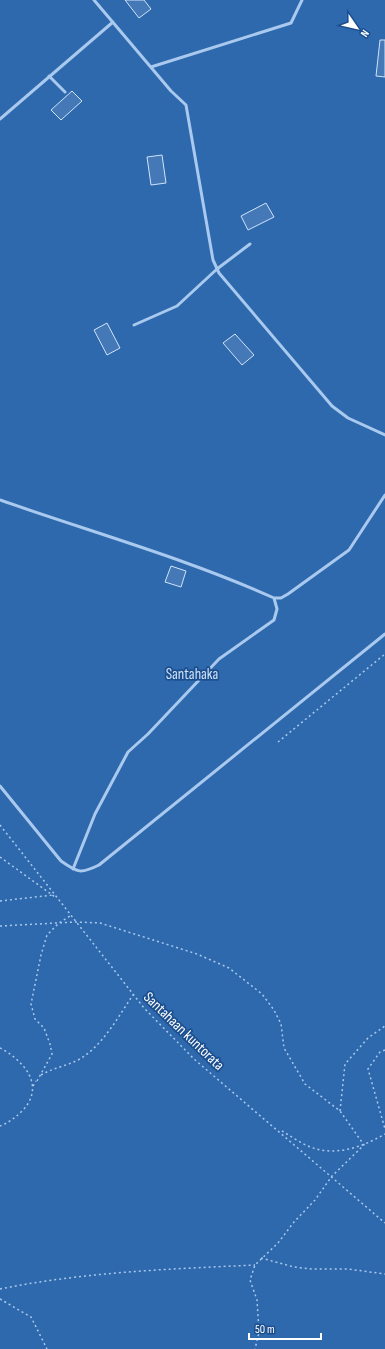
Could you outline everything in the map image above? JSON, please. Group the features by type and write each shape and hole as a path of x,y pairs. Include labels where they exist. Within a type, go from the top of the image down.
{"lane":[{"path":"94,0 171,91 186,105 213,260 217,269 249,310 332,406 348,418 385,435"},
{"path":"151,67 291,23 302,0"},
{"path":"0,119 113,22"},
{"path":"49,76 65,92"},
{"path":"134,325 177,306 217,269 250,244"},
{"path":"0,500 118,538 245,584 274,598 281,598 350,550 385,495"},
{"path":"73,870 95,814 128,752 148,734 219,659 274,620 277,609 274,598"},
{"path":"0,786 61,861 73,870 84,872 100,865 385,634"}],"path":[{"path":"278,742 385,654"},
{"name":"Santahaan kuntorata","path":"0,826 144,1008 194,1059 385,1223"},
{"path":"0,857 57,898"},
{"path":"0,901 53,896"},
{"path":"0,1126 17,1117 26,1107 32,1096 34,1086 52,1054 44,1028 35,1019 31,1004 41,955 47,935 59,923 70,916"},
{"path":"0,926 100,922 214,960 235,973 262,994 274,1010 281,1024 284,1048 305,1084 340,1111 364,1146"},
{"path":"37,1081 41,1075 49,1070 77,1061 86,1055 111,1028 133,995"},
{"path":"340,1111 346,1064 368,1038 385,1026"},
{"path":"0,1048 23,1065 30,1075 34,1086"},
{"path":"385,1050 380,1052 368,1069 385,1129"},
{"path":"278,1130 320,1150 338,1151 364,1146"},
{"path":"255,1349 260,1332 257,1300 250,1280 255,1265 278,1243 294,1222 315,1200 332,1176 364,1146 385,1134"},
{"path":"261,1258 294,1267 348,1269 385,1274"},
{"path":"0,1289 84,1275 255,1265"},
{"path":"0,1299 31,1317 47,1349"}],"green space":[{"name":"Santahaka","path":"0,0 385,0 385,1349 0,1349"}],"building":[{"path":"125,0 144,0 151,9 139,18"},
{"path":"380,40 385,40 385,77 376,76"},
{"path":"72,91 82,101 61,120 51,110"},
{"path":"162,155 166,183 151,185 147,157"},
{"path":"266,203 274,217 248,230 241,216"},
{"path":"107,323 120,348 107,355 94,330"},
{"path":"235,334 254,355 242,365 223,343"},
{"path":"171,566 186,571 181,587 165,582"}]}
